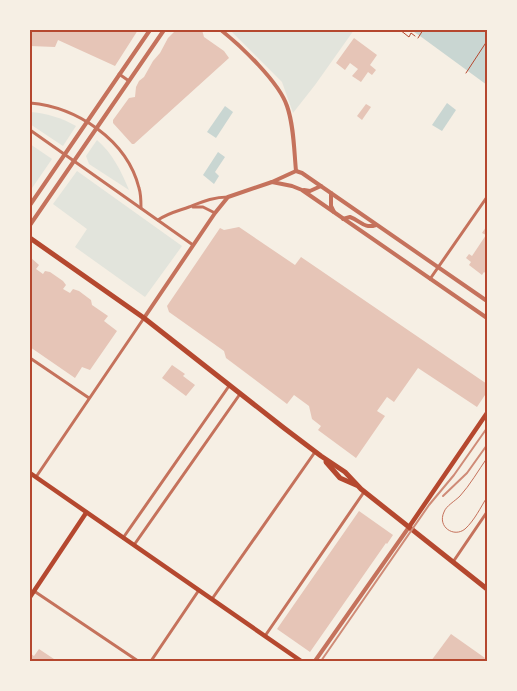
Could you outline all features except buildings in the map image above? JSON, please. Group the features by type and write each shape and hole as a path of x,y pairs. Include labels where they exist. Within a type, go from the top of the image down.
{"main road":[{"path":"30,238 144,318 320,456 345,472 365,492 487,589"},
{"path":"409,527 487,413"},
{"path":"320,456 340,478 358,486"},
{"path":"30,473 301,661"},
{"path":"30,597 86,513"}],"street":[{"path":"30,205 150,30"},
{"path":"30,225 164,30"},
{"path":"221,30 262,70 282,94 292,130 296,171"},
{"path":"119,74 128,81"},
{"path":"30,103 45,104 87,122 115,145 127,162 140,188 142,208"},
{"path":"30,130 194,245"},
{"path":"158,220 167,214 216,197 228,197 272,182 296,171 302,173 487,301"},
{"path":"272,182 302,190 487,318"},
{"path":"302,190 310,191 321,186"},
{"path":"331,193 331,206 335,214"},
{"path":"36,477 215,213 228,197"},
{"path":"430,279 487,197"},
{"path":"190,207 203,207 215,213"},
{"path":"343,219 350,217 364,226 370,227 376,224"},
{"path":"30,358 89,398"},
{"path":"123,538 229,386"},
{"path":"134,545 240,394"},
{"path":"212,599 315,452"},
{"path":"265,636 365,492"},
{"path":"453,562 487,512"},
{"path":"315,661 409,527"},
{"path":"151,661 199,590"},
{"path":"34,591 138,661"}],"lane":[{"path":"487,458 461,495 444,512 442,520 445,528 459,533 467,527 487,497"}],"path":[{"path":"400,30 409,36 411,33 415,36"},
{"path":"418,38 423,30"},
{"path":"466,74 487,41"}],"shaded area":[{"path":"230,30 354,30 293,113 282,82"},
{"path":"411,30 487,30 487,85 420,36"},
{"path":"447,103 456,110 442,131 432,125"},
{"path":"225,106 233,112 216,138 207,132"},
{"path":"30,112 54,116 76,126 63,146 30,124"},
{"path":"97,140 116,163 129,190 89,164 86,156"},
{"path":"30,144 52,159 30,191"},
{"path":"218,152 225,157 215,172 219,176 214,184 203,175"},
{"path":"77,171 182,246 145,297 75,247 87,229 53,204"}],"railway":[{"path":"321,661 429,505 454,475 487,428"},
{"path":"443,496 467,473 487,445"}]}
